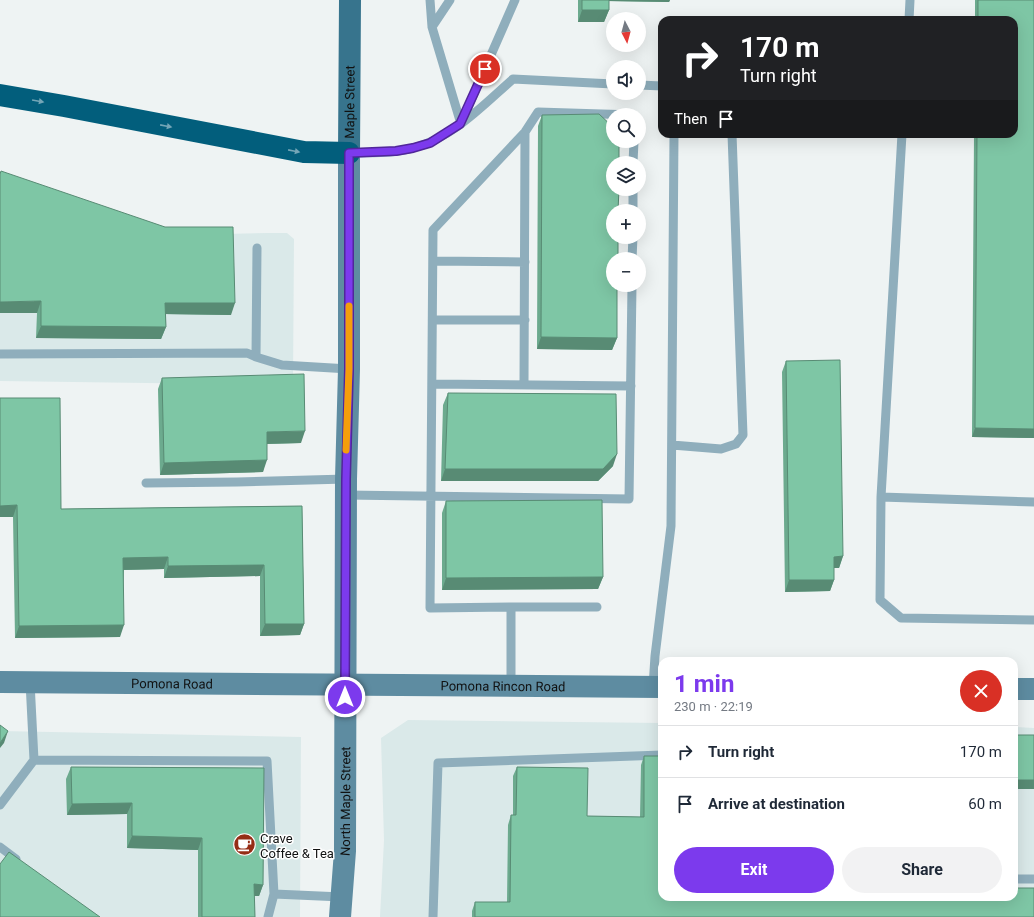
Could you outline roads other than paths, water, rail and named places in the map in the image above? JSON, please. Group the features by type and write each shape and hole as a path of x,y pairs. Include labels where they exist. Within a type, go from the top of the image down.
{"highway":[{"path":"0,95 304,152 349,153"}],"main road":[{"name":"Maple Street","path":"345,684 346,487 349,369 350,0"},
{"name":"Pomona Road","path":"0,682 345,684"},
{"name":"Pomona Rincon Road","path":"345,684 657,687"},
{"name":"North Maple Street","path":"341,907 345,851 345,684"},
{"path":"1018,689 1034,689"}],"lane":[{"path":"430,0 432,27 460,124"},
{"path":"432,27 450,0"},
{"path":"460,124 515,0"},
{"path":"909,16 910,0"},
{"path":"349,153 396,151 430,143 460,124 513,79 606,84"},
{"path":"646,85 658,86"},
{"path":"597,607 430,608 433,230 525,132 538,112 606,114"},
{"path":"524,385 525,132"},
{"path":"657,687 655,656 671,526 674,138"},
{"path":"672,445 721,449 736,444 743,435 732,138"},
{"path":"902,138 881,497 880,600 901,618 1034,620"},
{"path":"256,357 257,248"},
{"path":"433,261 525,262"},
{"path":"146,483 237,482 346,487 431,496 629,498 632,292"},
{"path":"433,320 525,320"},
{"path":"0,354 247,353 282,365 349,369"},
{"path":"432,384 631,386"},
{"path":"881,497 1034,502"},
{"path":"511,607 511,686"},
{"path":"0,805 34,760 30,682"},
{"path":"433,917 438,763 658,756"},
{"path":"34,760 267,761 274,894 268,917"},
{"path":"0,847 26,866"},
{"path":"1018,879 1034,879"},
{"path":"274,894 341,907"}],"place":[{"name":"Crave Coffee & Tea","path":"244,845"}]}
